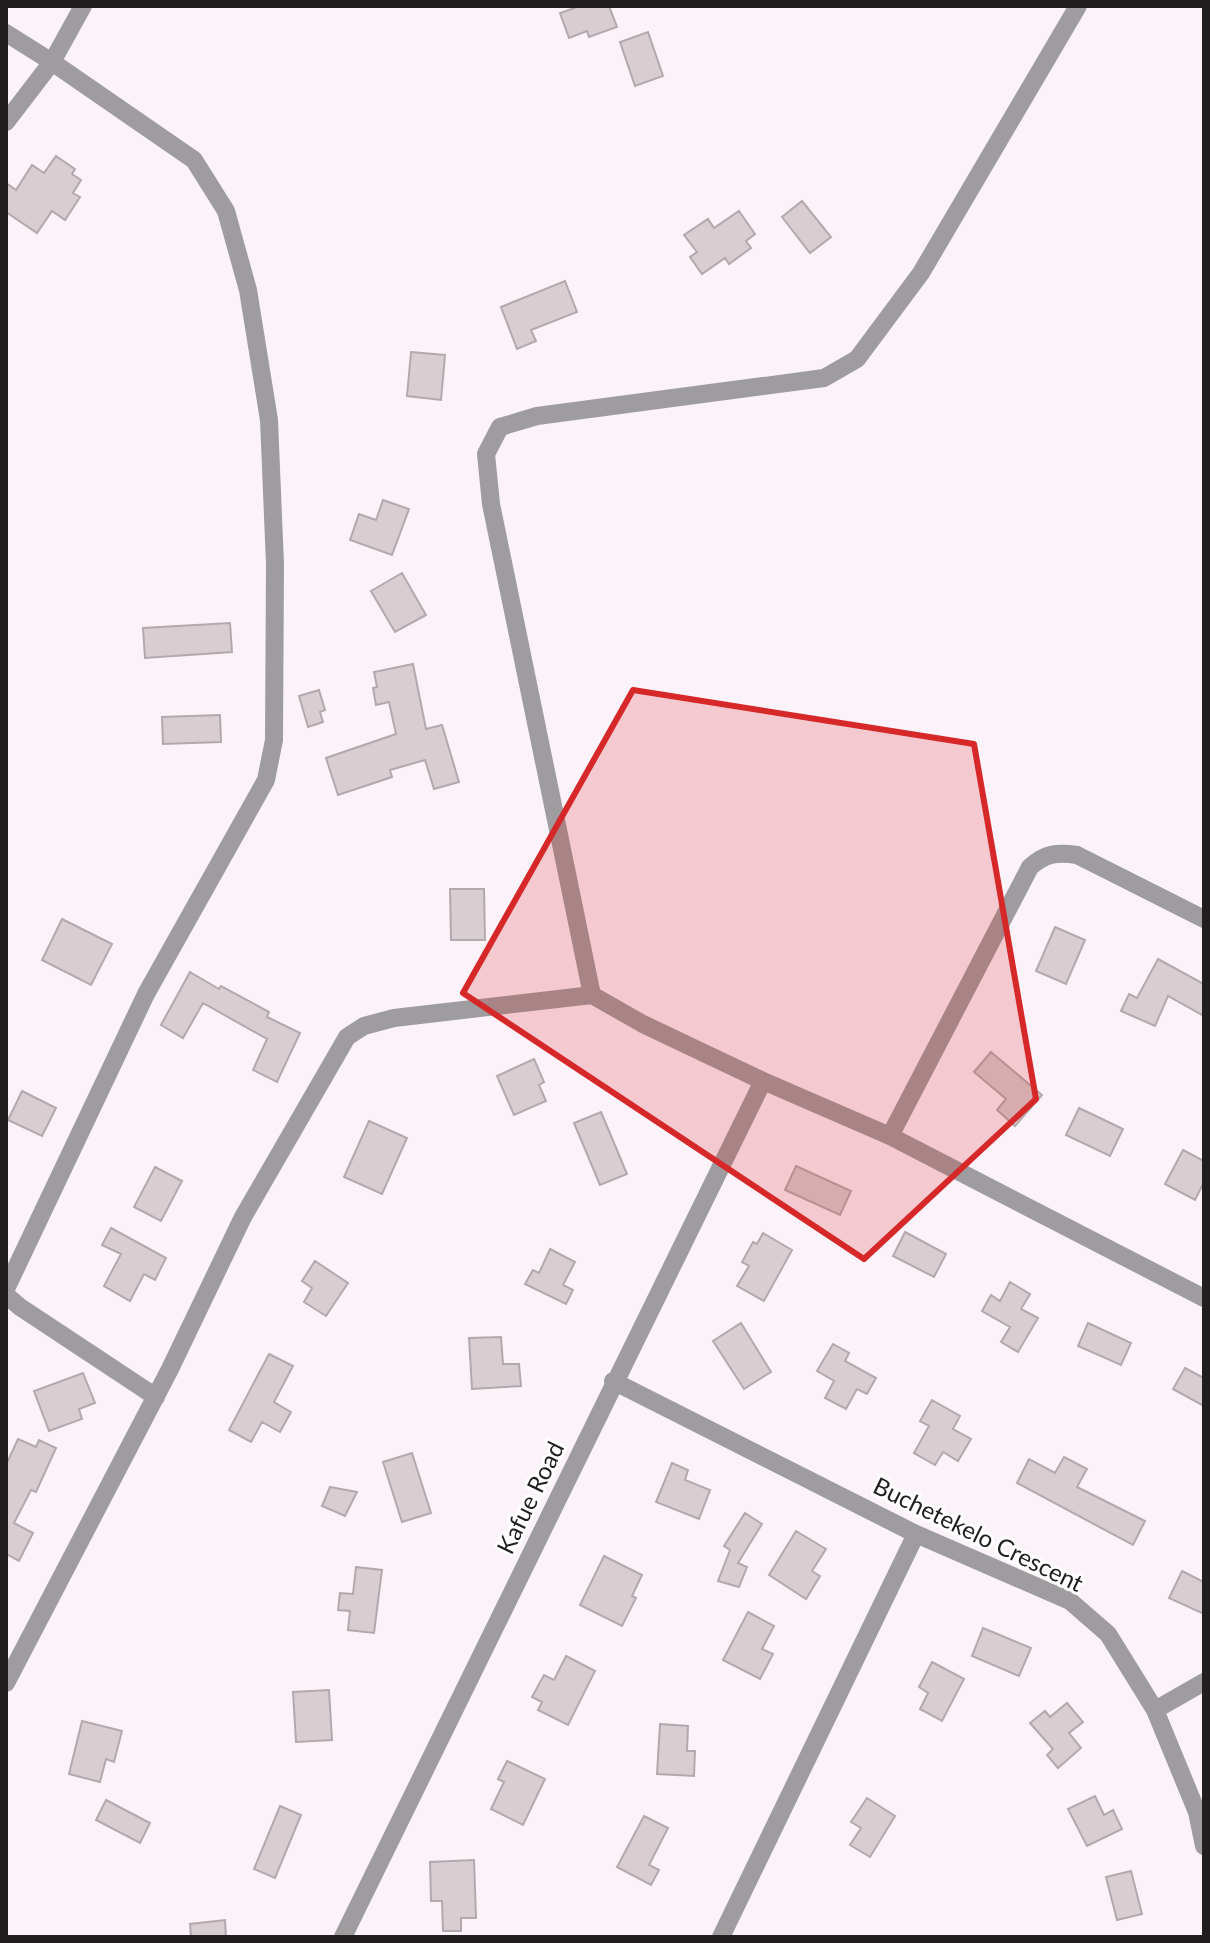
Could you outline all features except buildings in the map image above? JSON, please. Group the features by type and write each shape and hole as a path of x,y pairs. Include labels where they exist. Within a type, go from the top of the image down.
{"street":[{"path":"6,122 52,62 83,6"},
{"path":"592,995 491,504 486,454 500,427 537,416 824,378 857,359 921,273 1078,6"},
{"path":"6,33 194,160 226,211 248,290 269,420 275,564 274,740 266,780 146,994 6,1289"},
{"path":"890,1136 1030,867 1044,855 1060,852 1077,855 1204,919"},
{"path":"6,1683 156,1397 243,1217 347,1037 364,1026 394,1018 592,995 643,1024 763,1081 890,1136 1204,1298"},
{"name":"Kafue Road","path":"343,1937 437,1749 613,1381 763,1081"},
{"path":"6,1295 156,1397"},
{"name":"Buchetekelo Crescent","path":"613,1381 916,1534 1070,1601 1108,1634 1155,1710 1197,1812 1204,1846"},
{"path":"721,1937 916,1534"},
{"path":"1155,1710 1204,1682"}],"highlighted area":[{"path":"633,690 974,744 1036,1099 864,1259 463,993"}]}
